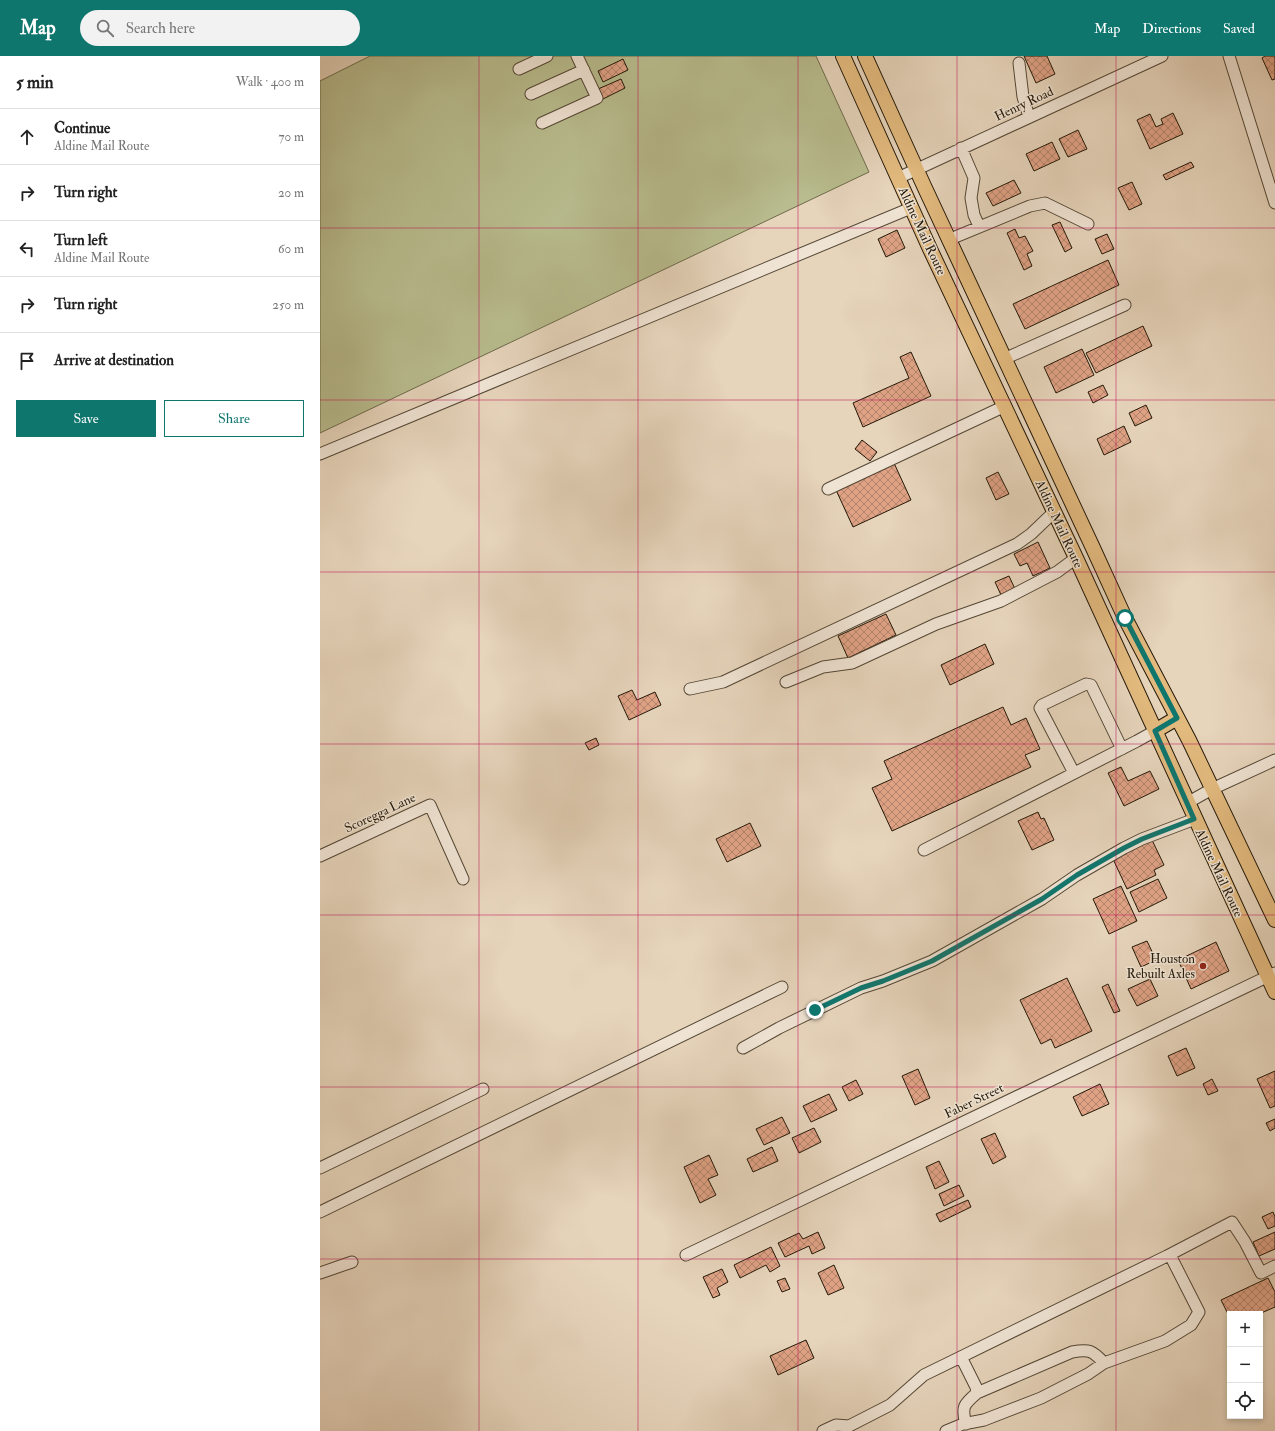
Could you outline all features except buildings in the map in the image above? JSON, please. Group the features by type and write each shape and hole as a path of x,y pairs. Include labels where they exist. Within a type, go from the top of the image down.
{"main road":[{"name":"Aldine Mail Route","path":"843,56 986,369 1076,558 1194,819 1271,975 1275,992"},
{"name":"Aldine Mail Route","path":"865,56 948,240 1125,618 1177,718 1275,920"},
{"path":"986,369 1004,359"},
{"path":"1076,558 1093,548"},
{"path":"1155,731 1177,718"}],"street":[{"path":"519,69 548,56"},
{"path":"542,123 597,98 577,56"},
{"name":"Henry Road","path":"898,178 1162,56"},
{"path":"1229,56 1275,203"},
{"path":"1019,62 1023,97 1029,117"},
{"path":"531,94 584,70"},
{"path":"961,148 974,178 971,198 974,215 979,226"},
{"path":"948,240 1030,206 1045,203 1088,224"},
{"path":"320,454 912,208"},
{"path":"1004,359 1125,305"},
{"path":"828,489 1004,406"},
{"path":"690,689 723,682 1017,544 1031,534 1054,512"},
{"path":"786,682 823,667 852,663 936,624 1001,601 1057,572 1076,558"},
{"path":"1074,773 1040,708 1042,704 1086,684 1091,685 1122,749"},
{"path":"924,850 1155,731"},
{"path":"1187,803 1212,789 1275,760"},
{"name":"Scoregga Lane","path":"320,856 430,805 463,879"},
{"path":"743,1048 847,994 932,961 1042,899 1077,875 1124,848 1142,839 1194,819"},
{"name":"Faber Street","path":"686,1255 1271,975"},
{"path":"320,1212 782,987"},
{"path":"320,1168 483,1090"},
{"path":"823,1431 836,1425 851,1428 890,1405 924,1375 1170,1255 1232,1222 1245,1242 1261,1273 1275,1266"},
{"path":"946,1431 984,1420 1041,1398 1088,1374 1104,1363 1165,1341 1192,1325 1200,1312 1170,1255"},
{"path":"320,1273 352,1262"},
{"path":"966,1424 962,1413 966,1403 977,1393 1072,1352 1085,1350 1094,1352 1104,1363"},
{"path":"961,1357 976,1387 977,1393"}],"green space":[{"path":"370,56 816,56 869,172 320,433 320,81"}],"place":[{"name":"Houston Rebuilt Axles","path":"1203,966"}],"route":[{"path":"815,1010 861,988 883,981 932,961 1042,899 1077,875 1124,848 1142,839 1194,819 1155,731 1177,718 1125,618"}]}
